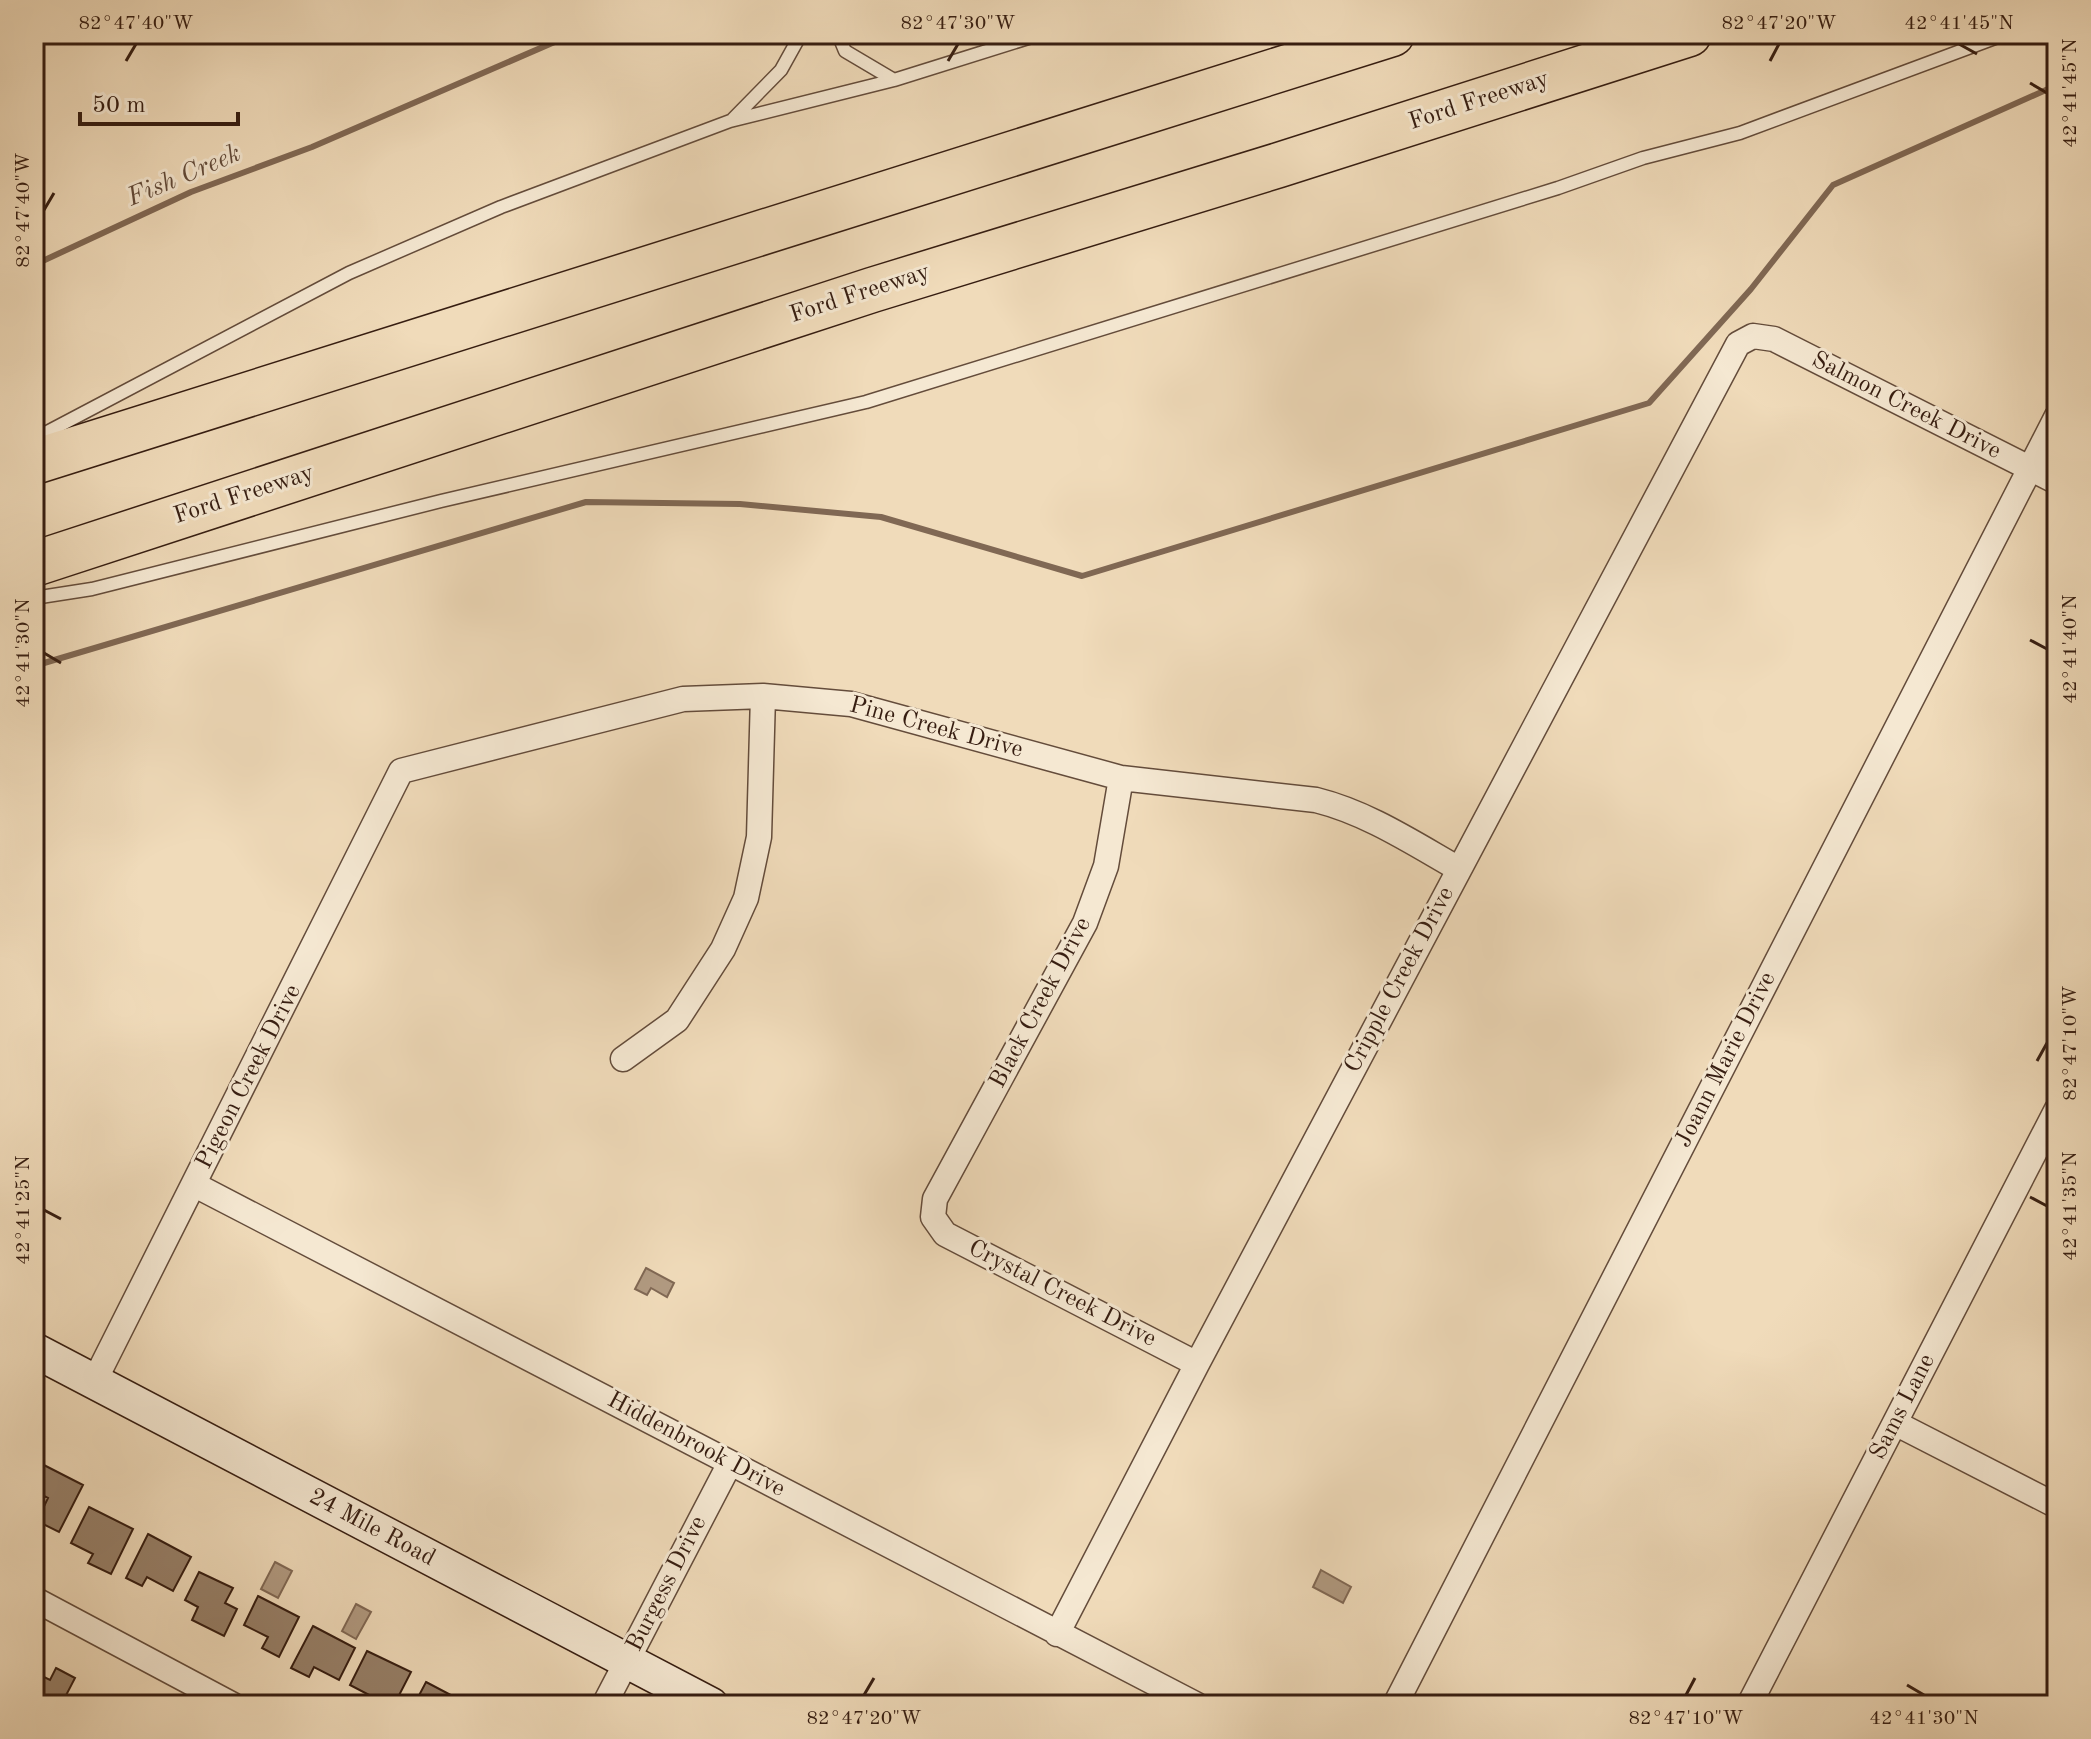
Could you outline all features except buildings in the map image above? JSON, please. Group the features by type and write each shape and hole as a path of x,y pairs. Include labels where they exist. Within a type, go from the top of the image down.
{"highway":[{"path":"34,462 1392,34"},
{"name":"Ford Freeway","path":"34,564 872,290 1279,165 1689,34"}],"street":[{"name":"Salmon Creek Drive","path":"1753,336 1767,337 1785,344 2057,482"},
{"name":"Cripple Creek Drive","path":"1057,1634 1734,350 1744,339 1753,336"},
{"name":"Joann Marie Drive","path":"1395,1705 2057,416"},
{"name":"Pine Creek Drive","path":"401,771 683,699 763,696 851,704 1121,778 1316,800 1335,805 1372,821 1459,869"},
{"path":"623,1059 677,1020 723,949 746,898 759,837 763,696"},
{"name":"Pigeon Creek Drive","path":"94,1382 401,771"},
{"name":"Black Creek Drive","path":"933,1217 935,1199 1070,953 1093,903 1106,866 1121,778"},
{"name":"Sams Lane","path":"1749,1705 2057,1109"},
{"name":"Hiddenbrook Drive","path":"195,1185 1197,1705"},
{"name":"Crystal Creek Drive","path":"933,1217 945,1234 1197,1364"},
{"name":"24 Mile Road","path":"34,1350 711,1705"},
{"path":"1895,1423 2057,1506"},
{"name":"Burgess Drive","path":"604,1705 730,1463"},
{"path":"34,1599 233,1705"}],"lane":[{"path":"730,121 781,70 801,34"},
{"path":"838,34 845,51 894,80"},
{"path":"34,439 349,273 501,207 730,121 894,80 1041,34"},
{"path":"34,598 92,589 441,501 866,402 1558,188 1643,158 1740,133 2006,34"}],"shaded area":[{"path":"646,1268 674,1283 667,1297 651,1288 647,1295 635,1289"},
{"path":"275,1562 292,1571 278,1598 261,1589"},
{"path":"1321,1570 1351,1587 1343,1603 1313,1587"},
{"path":"356,1604 371,1612 356,1639 342,1631"}],"waterway":[{"name":"Fish Creek","path":"34,265 191,192 312,147 573,34"},
{"path":"34,666 586,502 740,504 881,517 1082,576 1649,403 1751,289 1833,185 2057,85"}]}
